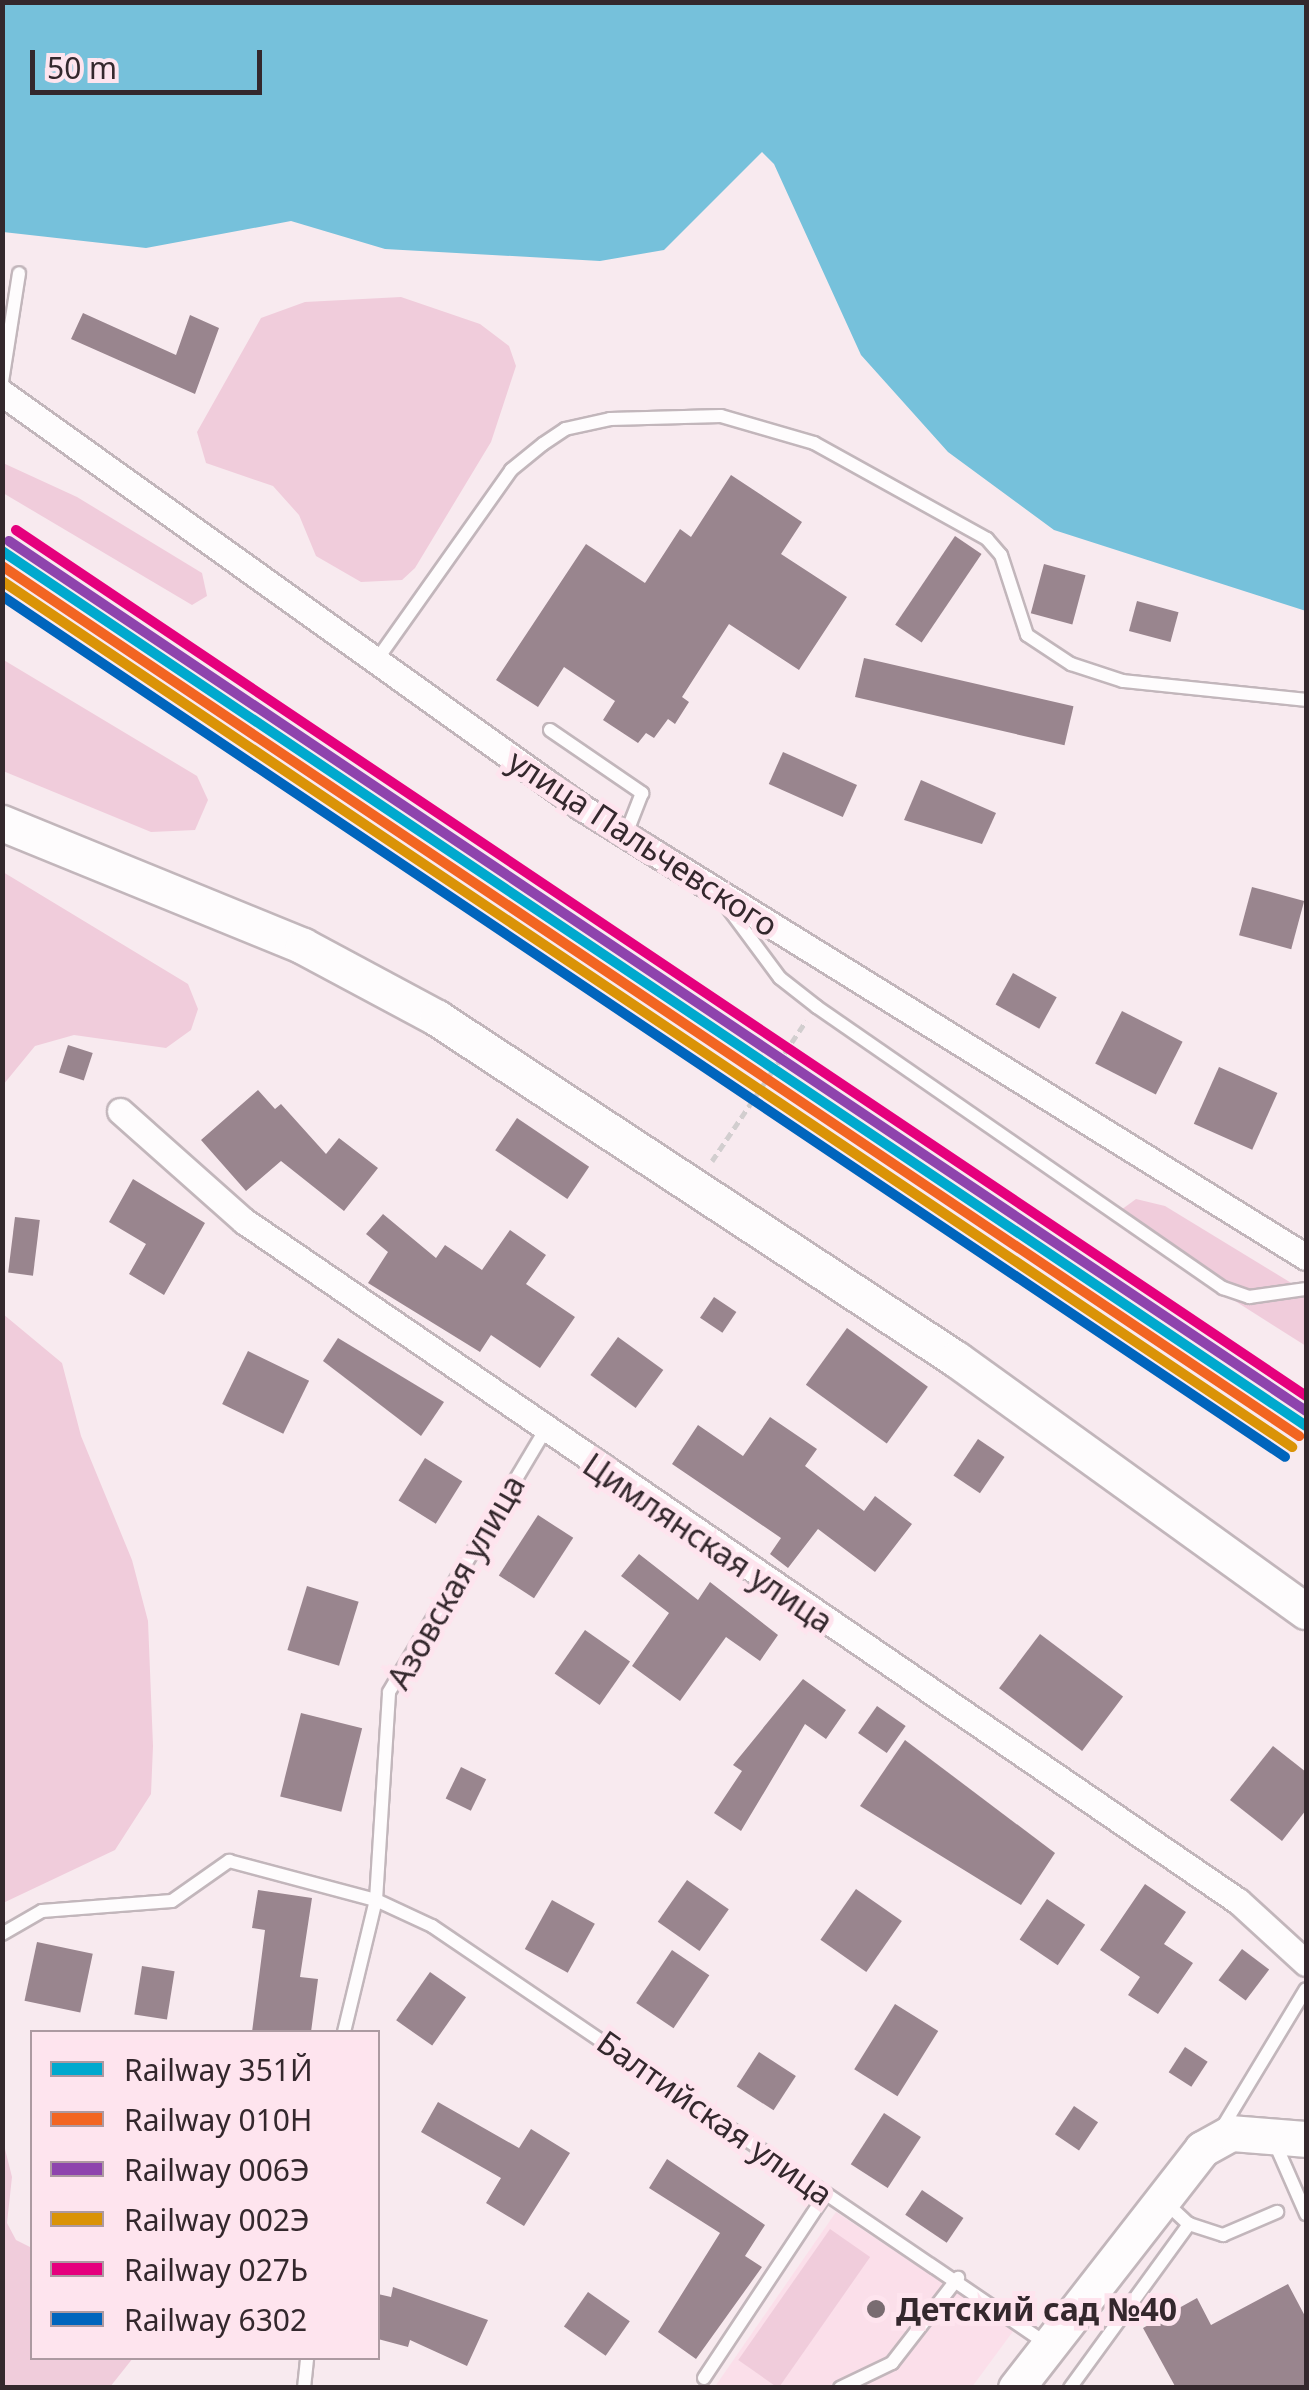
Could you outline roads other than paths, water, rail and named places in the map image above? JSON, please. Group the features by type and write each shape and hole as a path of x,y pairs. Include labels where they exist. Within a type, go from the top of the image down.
{"main road":[{"path":"2,822 303,946 437,1018 956,1359 1306,1611"},
{"path":"1016,2388 1159,2197 1215,2138 1297,2136"}],"street":[{"name":"улица Пальчевского","path":"2,392 374,663 721,898 1306,1257"},
{"name":"Цимлянская улица","path":"120,1111 244,1221 544,1432 1238,1901 1306,1963"}],"lane":[{"path":"2,382 19,273"},
{"path":"374,663 511,470 543,444 566,428 610,419 721,416 814,443 987,539 1001,555 1027,634 1071,664 1123,680 1306,700"},
{"path":"550,730 642,793 626,834"},
{"path":"721,898 780,978 816,1007 1231,1293 1306,1289"},
{"name":"Азовская улица","path":"344,2030 376,1900 390,1692 544,1432"},
{"name":"Балтийская улица","path":"2,1934 42,1911 172,1900 229,1861 376,1900 432,1926 826,2196 958,2278 1049,2345"},
{"path":"1215,2138 1306,1989"},
{"path":"1297,2136 1306,2214"},
{"path":"704,2378 826,2196"},
{"path":"1159,2197 1189,2224 1223,2234 1277,2212"},
{"path":"1070,2388 1189,2224"},
{"path":"840,2388 892,2363 958,2278"},
{"path":"304,2388 307,2360"}],"water":[{"path":"3,2 1306,3 1306,611 1054,530 948,452 861,355 774,164 762,152 664,250 600,261 385,249 291,221 146,248 3,232"}],"rail line":[{"name":"027Ь","path":"16,530 1306,1396"},
{"name":"006Э","path":"9,541 1306,1411"},
{"name":"351Й","path":"2,551 1306,1426"},
{"name":"010Н","path":"2,566 1299,1436"},
{"name":"002Э","path":"2,581 1292,1447"},
{"name":"6302","path":"2,596 1285,1457"}],"place":[{"name":"Детский сад №40","path":"876,2309"}]}
